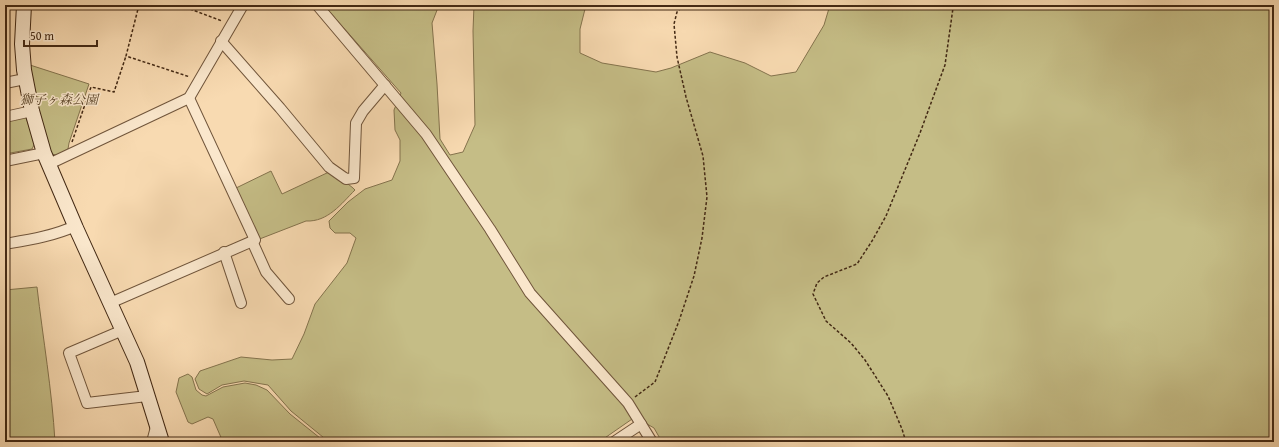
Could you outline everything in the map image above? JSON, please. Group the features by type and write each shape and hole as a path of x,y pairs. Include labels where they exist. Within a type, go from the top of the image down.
{"street":[{"path":"24,5 22,44 26,79 32,111 47,159 75,226 137,362 156,427 162,442"},
{"path":"5,161 47,159 72,153 189,98 243,5"},
{"path":"317,5 430,140 490,229 530,293 628,403 652,442"},
{"path":"221,41 329,167 346,179 354,178 356,123 363,111 385,85"},
{"path":"5,83 26,79"},
{"path":"189,98 234,193 254,240 252,241 266,272 289,299"},
{"path":"5,117 32,111"},
{"path":"5,244 66,230 75,226"},
{"path":"110,303 252,241"},
{"path":"224,252 240,303"},
{"path":"123,330 69,353 87,404 147,396"},
{"path":"614,442 641,424"},
{"path":"152,442 156,427"}],"path":[{"path":"72,153 71,145 91,87 114,92 126,56 139,5"},
{"path":"178,5 232,24"},
{"path":"628,403 655,382 679,321 694,276 702,238 707,197 703,156 686,97 677,57 674,24 677,12 684,5"},
{"path":"906,442 888,396 865,360 850,343 826,321 813,294 817,283 824,277 857,264 886,216 920,133 945,65 950,37 952,5"},
{"path":"126,56 190,78"}],"green space":[{"path":"328,5 439,5 432,23 440,139 450,155 463,152 475,125 473,31 474,5 586,5 580,29 580,53 602,63 656,72 671,68 710,52 745,63 771,76 796,72 824,25 830,5 1274,5 1274,442 662,442 654,428 635,417 599,442 329,442 291,411 268,385 244,381 222,385 207,394 199,389 195,379 200,371 241,357 272,360 292,359 304,334 315,304 347,263 356,238 350,233 335,233 330,228 329,221 348,202 365,189 392,180 400,161 400,140 395,130 394,110 401,93 328,10"},
{"name":"獅子ヶ森公園","path":"30,65 89,84 68,149 57,155 51,154 32,93"},
{"path":"25,115 35,143 32,149 5,154 5,119"},
{"path":"271,171 282,194 329,172 333,172 355,190 334,211 321,219 306,221 257,240 234,189"},
{"path":"37,287 50,384 55,442 5,442 5,290"},
{"path":"188,374 192,377 196,390 202,395 206,396 223,387 245,383 256,385 267,390 290,414 325,442 223,442 213,419 208,417 192,424 188,422 176,392 179,378"}]}
